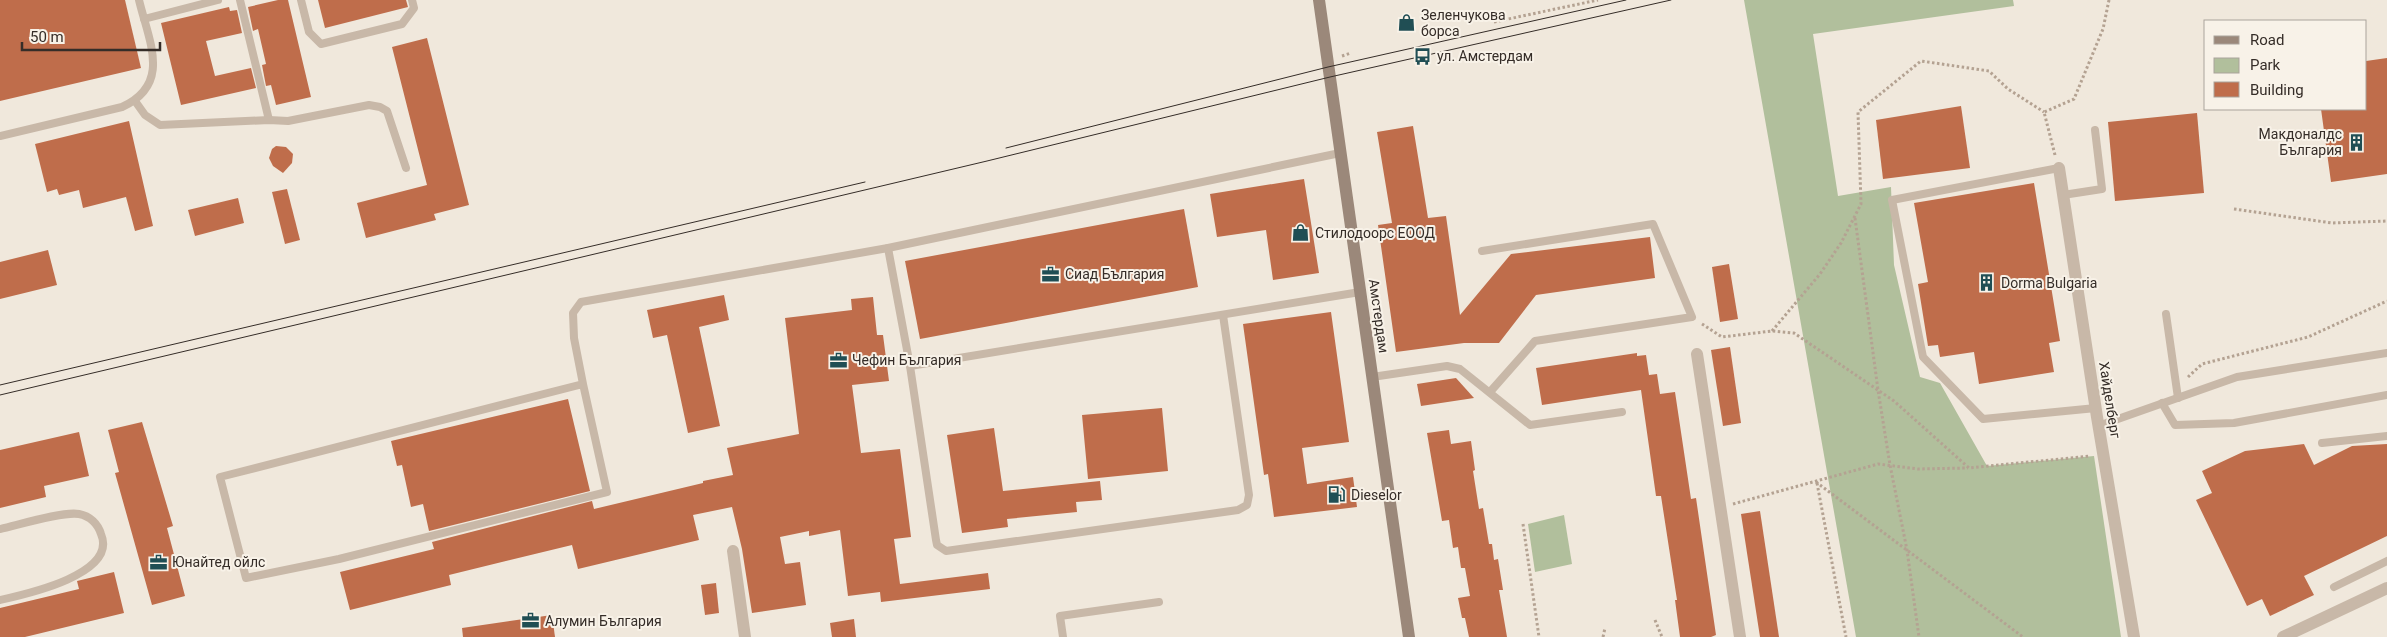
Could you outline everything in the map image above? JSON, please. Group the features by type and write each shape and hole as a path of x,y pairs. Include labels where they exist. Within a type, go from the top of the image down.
{"street":[{"name":"Амстердам","path":"1319,0 1409,637"},
{"name":"Хайделберг","path":"2059,168 2098,426 2134,637"},
{"path":"1697,354 1740,637"},
{"path":"734,551 745,637"},
{"path":"2283,637 2387,588"}],"lane":[{"path":"0,136 122,107 135,101 149,85 154,64 139,0"},
{"path":"144,19 218,0"},
{"path":"240,0 269,120"},
{"path":"301,0 309,32 321,44 402,24 414,8 412,0"},
{"path":"135,101 145,116 160,125 269,120 288,121 369,105 380,107 387,111 406,168"},
{"path":"2063,196 2102,189 2095,130"},
{"path":"583,384 220,477 246,578 339,559 607,492 574,338 573,313 581,302 888,248 1340,153"},
{"path":"2059,168 1892,200 1923,357 1983,419 2096,408"},
{"path":"1482,251 1653,224 1692,316 1535,341 1490,392"},
{"path":"888,248 910,366 936,540 937,545 946,551 1238,510 1247,505 1249,495 1223,315"},
{"path":"910,366 1360,292"},
{"path":"2166,314 2178,398"},
{"path":"2098,426 2237,377 2387,352"},
{"path":"1372,377 1447,366 1460,369 1530,425 1622,412"},
{"path":"2162,403 2175,425 2224,424 2387,395"},
{"path":"2322,443 2387,436"},
{"path":"0,529 67,514 79,514 90,518 98,526 103,536 103,548 99,559 91,568 37,591 0,600"},
{"path":"2334,587 2387,561"},
{"path":"1063,637 1060,616 1159,602"}],"path":[{"path":"1494,22 1598,0"},
{"path":"2044,112 2074,98 2103,28 2109,0"},
{"path":"1772,331 1820,274 1842,243 1861,204 1858,112 1921,61 1989,71 2008,89 2044,112 2059,168"},
{"path":"2234,210 2332,223 2387,221"},
{"path":"1855,217 1878,390 1890,465 1908,550 1919,637"},
{"path":"2177,388 2202,364 2308,336 2387,301"},
{"path":"1692,316 1722,338 1772,331 1794,333 1894,401 1969,468"},
{"path":"1720,508 1878,464 1918,469 1969,468 2103,455"},
{"path":"1816,482 2024,637"},
{"path":"1816,482 1825,518 1832,570 1846,637"},
{"path":"1522,524 1539,637"},
{"path":"1655,620 1662,637"},
{"path":"1603,637 1605,628"}],"green space":[{"path":"1744,0 2013,0 2014,6 1813,34 1838,196 1891,187 1894,265 1920,377 1940,383 1987,466 2094,456 2121,637 1856,637"},
{"path":"1564,515 1572,564 1535,572 1528,524"}],"building":[{"path":"0,0 125,0 141,68 0,101"},
{"path":"278,0 288,0 311,97 276,105 271,85 266,86 262,65 266,64 258,29 253,31 248,7"},
{"path":"318,0 406,0 408,7 325,28"},
{"path":"229,7 230,11 237,10 242,33 206,41 215,76 251,68 256,88 181,105 161,23"},
{"path":"427,38 469,205 434,214 436,220 366,238 357,203 427,185 392,47"},
{"name":"Макдоналдс България","path":"2387,58 2387,174 2331,182 2321,110 2367,110 2367,61"},
{"path":"1961,106 1970,168 1883,179 1876,120"},
{"path":"2197,113 2204,193 2115,201 2108,122"},
{"path":"129,121 153,226 135,231 126,197 83,208 79,190 59,195 57,189 47,192 35,144"},
{"path":"1413,126 1428,218 1446,216 1460,315 1511,254 1650,237 1655,278 1536,295 1499,343 1464,343 1396,352 1378,225 1392,223 1377,132"},
{"path":"276,146 286,147 293,154 292,163 283,173 273,166 269,158 272,149"},
{"path":"1304,179 1319,273 1273,280 1266,230 1217,237 1210,194"},
{"name":"Dorma Bulgaria","path":"2034,183 2060,341 2049,343 2054,372 1979,384 1974,352 1940,357 1938,345 1928,346 1918,284 1928,282 1914,203"},
{"path":"287,189 300,240 285,244 272,192"},
{"path":"238,198 244,223 195,236 188,210"},
{"name":"Сиад България","path":"1184,209 1198,287 920,339 905,261"},
{"path":"48,250 57,285 0,299 0,262"},
{"path":"1729,264 1738,319 1720,322 1712,267"},
{"path":"724,295 729,320 699,327 720,426 688,433 667,335 653,338 647,310"},
{"path":"873,297 877,335 883,335 889,381 852,385 861,453 900,449 911,537 894,539 900,584 988,573 990,589 881,602 880,592 848,596 840,530 809,536 809,531 780,537 785,564 800,562 806,605 752,613 742,549 732,507 693,515 699,540 578,569 572,545 449,575 451,585 350,610 340,572 434,549 432,542 592,501 594,509 733,475 727,448 799,434 785,318 852,310 851,299"},
{"path":"1331,312 1349,442 1302,448 1307,484 1353,477 1357,507 1274,517 1268,474 1264,475 1243,324"},
{"path":"1730,347 1741,423 1723,426 1711,350"},
{"path":"1637,353 1637,356 1646,355 1649,375 1657,374 1660,394 1675,392 1691,499 1696,498 1716,635 1711,637 1680,637 1675,600 1677,600 1661,496 1656,496 1641,390 1542,405 1536,368"},
{"path":"1456,378 1474,398 1421,406 1417,384"},
{"path":"568,399 590,491 429,531 423,504 411,507 402,465 397,466 391,441"},
{"path":"1162,408 1168,471 1088,479 1082,415"},
{"name":"Юнайтед ойлс","path":"142,422 173,526 167,528 185,596 152,605 115,473 119,472 108,430"},
{"path":"994,428 1003,491 1100,481 1102,500 1076,502 1077,512 1007,519 1008,527 962,533 947,435"},
{"path":"1449,430 1451,444 1471,441 1475,470 1473,471 1479,509 1483,508 1489,544 1492,544 1494,560 1498,559 1503,590 1499,590 1507,637 1469,637 1465,618 1462,618 1458,598 1470,596 1465,568 1461,568 1458,547 1453,548 1449,520 1442,521 1427,433"},
{"path":"79,432 89,476 44,486 46,497 0,508 0,450"},
{"path":"2304,444 2314,465 2352,446 2387,444 2387,536 2304,576 2314,595 2270,616 2262,599 2247,606 2196,500 2212,493 2202,471 2245,451"},
{"path":"1760,511 1779,637 1760,637 1741,514"},
{"path":"114,572 124,613 25,637 0,637 0,608 79,589 77,581"},
{"path":"716,583 719,613 705,615 701,585"},
{"name":"Алумин България","path":"552,615 555,637 463,637 462,628"},
{"path":"854,619 856,637 832,637 830,623"}],"tram line":[{"path":"1006,148 1328,67 1626,0"},
{"path":"0,395 987,161 1330,77 1671,0"},
{"path":"0,385 865,182"}],"place":[{"name":"Зеленчукова борса","path":"1407,23"},
{"name":"ул. Амстердам","path":"1423,56"},
{"name":"Макдоналдс България","path":"2356,142"},
{"name":"Стилодоорс ЕООД","path":"1301,233"},
{"name":"Сиад България","path":"1051,274"},
{"name":"Dorma Bulgaria","path":"1987,283"},
{"name":"Чефин България","path":"838,360"},
{"name":"Dieselor","path":"1337,495"},
{"name":"Юнайтед ойлс","path":"158,562"},
{"name":"Алумин България","path":"531,621"}]}
